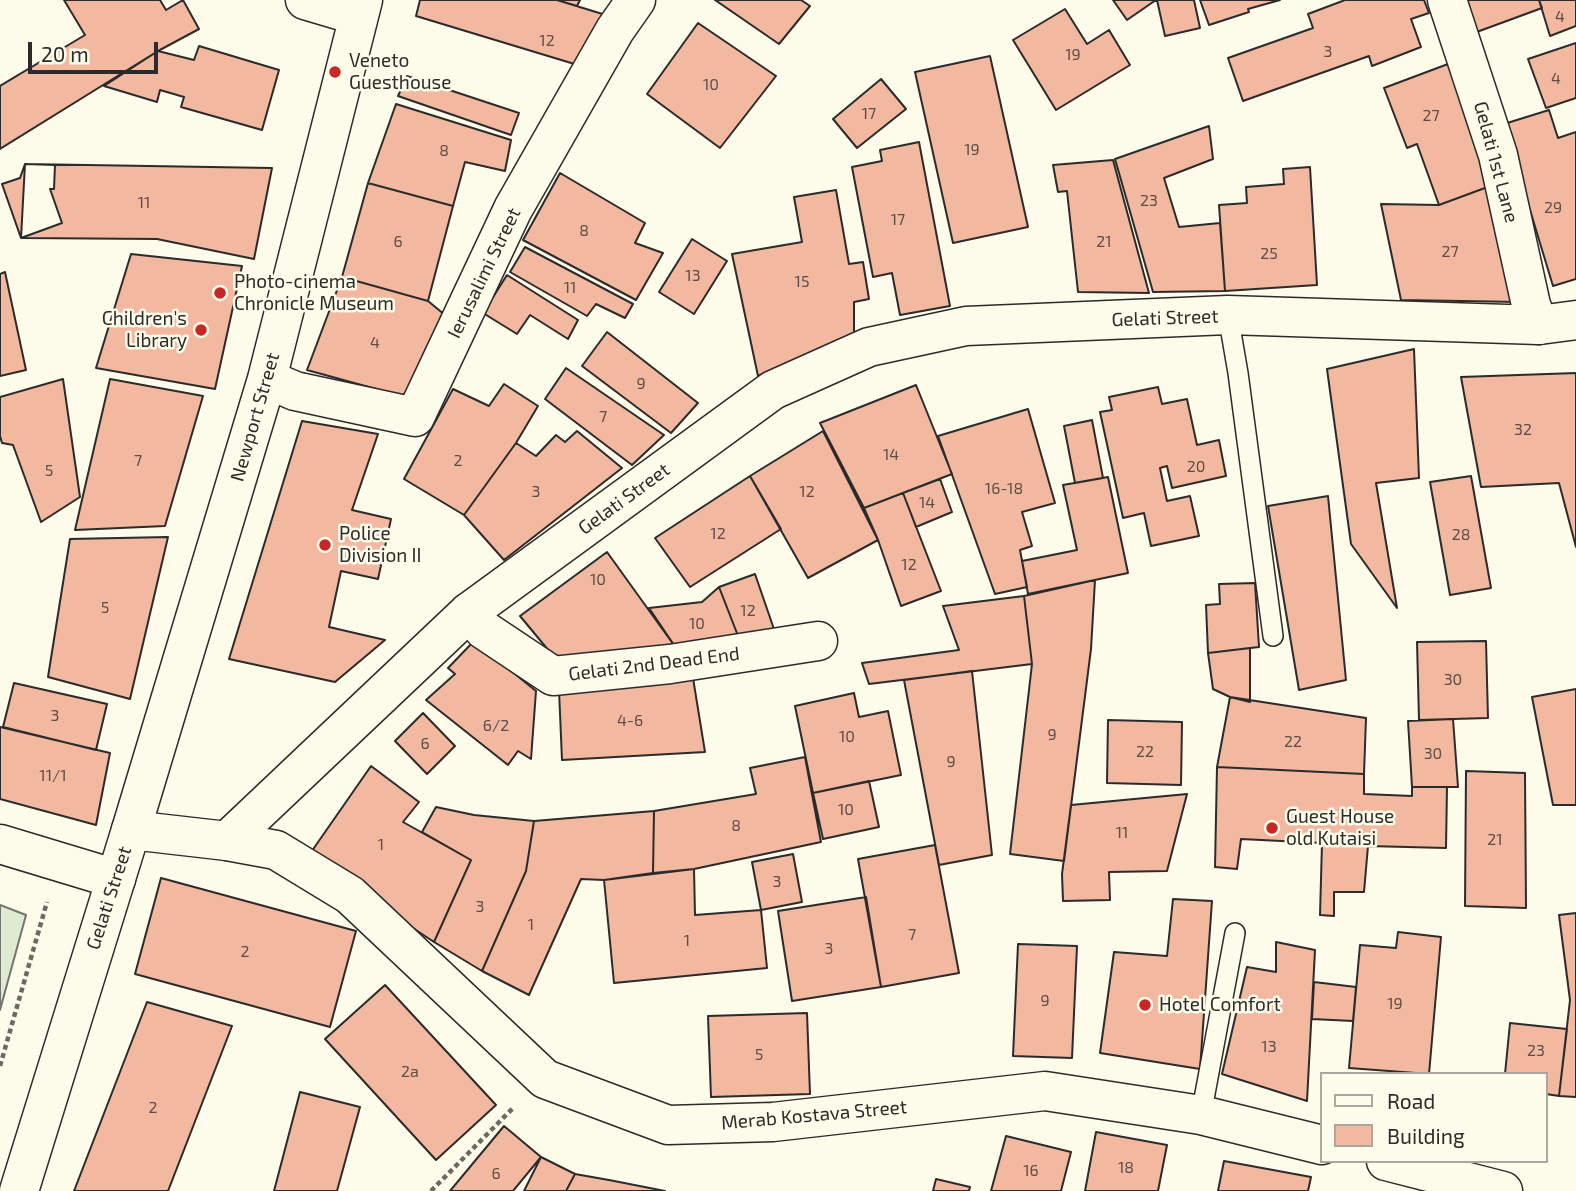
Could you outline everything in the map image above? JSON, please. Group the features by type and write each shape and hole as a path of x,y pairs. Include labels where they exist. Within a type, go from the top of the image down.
{"street":[{"path":"305,0 361,8"},
{"name":"Ierusalimi Street","path":"267,379 295,391 415,417 513,209 615,30 636,0"},
{"name":"Gelati 1st Lane","path":"1447,0 1498,155 1531,305 1539,325"},
{"name":"Newport Street","path":"131,830 267,379 361,8"},
{"name":"Gelati Street","path":"19,1191 131,830 227,841 469,612 773,390 869,347 966,326 1228,315 1539,325 1576,320"},
{"name":"Gelati 2nd Dead End","path":"469,612 484,630 553,676 670,664 818,641"},
{"name":"Merab Kostava Street","path":"227,841 276,850 350,895 545,1079 668,1125 773,1122 1045,1091 1201,1115 1320,1145"},
{"path":"0,844 116,880"},
{"path":"1394,1163 1503,1191"}],"lane":[{"path":"1228,315 1273,636"},
{"path":"1201,1115 1235,933"}],"path":[{"path":"0,1066 47,901"},
{"path":"432,1191 545,1079"}],"green space":[{"path":"0,905 26,915 0,1010"}],"building":[{"path":"64,0 160,0 166,10 183,0 199,29 158,51 0,149 0,86 85,35"},
{"path":"420,0 557,0 609,16 581,66 416,16"},
{"path":"557,0 580,0 577,6"},
{"path":"715,0 801,0 810,6 779,44"},
{"path":"1113,0 1156,0 1127,20"},
{"path":"1157,0 1194,0 1200,28 1165,36"},
{"path":"1200,0 1280,0 1248,9 1249,12 1209,25"},
{"path":"1345,0 1424,0 1429,13 1411,19 1421,47 1372,66 1369,56 1243,101 1228,58 1313,28 1308,14"},
{"path":"1462,0 1539,0 1542,8 1474,33"},
{"path":"1539,0 1576,0 1576,26 1550,36"},
{"path":"1065,9 1087,44 1109,30 1130,65 1056,110 1013,40"},
{"path":"698,23 776,76 720,148 647,94"},
{"path":"1576,43 1576,98 1546,108 1528,59"},
{"path":"199,46 279,70 262,130 181,107 184,97 160,90 157,102 104,86 158,51 194,60"},
{"path":"990,56 1028,227 953,243 915,72"},
{"path":"1448,64 1493,185 1439,205 1417,144 1407,148 1384,88"},
{"path":"407,76 519,113 511,135 398,96"},
{"path":"881,79 906,109 857,148 833,119"},
{"path":"396,104 511,140 505,171 465,162 453,206 368,183"},
{"path":"1549,110 1558,138 1576,132 1576,279 1553,286 1504,124"},
{"path":"1209,126 1213,159 1164,178 1179,227 1220,223 1225,291 1153,292 1115,159"},
{"path":"919,142 950,306 900,315 892,273 873,277 852,167 882,161 880,150"},
{"path":"1113,160 1149,293 1078,292 1067,191 1058,192 1053,165"},
{"path":"25,164 55,165 54,189 50,189 62,223 21,238 2,184 20,178"},
{"path":"25,164 272,168 254,259 157,239 21,238"},
{"path":"1310,167 1317,285 1225,291 1219,205 1247,203 1246,187 1284,184 1283,169"},
{"path":"560,173 645,223 635,243 663,253 636,300 523,240"},
{"path":"368,183 453,206 428,301 342,277"},
{"path":"1493,185 1520,302 1401,300 1381,204 1439,205"},
{"path":"836,190 849,264 863,262 869,299 854,302 854,333 758,376 732,254 802,242 794,197"},
{"path":"692,239 727,261 694,314 659,292"},
{"path":"525,247 633,304 625,318 596,304 587,316 510,272"},
{"path":"131,254 242,266 215,389 96,368"},
{"path":"5,272 26,370 0,376 0,274"},
{"path":"507,275 578,320 568,339 530,315 517,334 483,313"},
{"path":"342,277 428,301 445,315 405,397 307,370"},
{"path":"607,332 698,403 671,433 582,366"},
{"path":"1414,349 1419,478 1376,483 1397,608 1351,544 1327,369"},
{"path":"566,368 664,435 632,465 545,399"},
{"path":"1576,373 1576,547 1559,483 1481,487 1461,377"},
{"path":"63,379 80,497 41,522 13,445 2,443 0,397"},
{"path":"110,379 203,396 165,526 75,530"},
{"path":"504,384 538,406 516,443 464,515 404,479 453,389 489,406"},
{"path":"916,385 952,474 864,508 820,423"},
{"path":"1158,387 1162,404 1187,399 1197,445 1219,440 1226,476 1172,488 1167,466 1160,468 1167,501 1190,496 1199,536 1151,546 1144,513 1123,518 1100,412 1112,410 1109,397"},
{"path":"1028,409 1055,503 1022,512 1032,546 1020,550 1027,587 995,594 938,436"},
{"path":"1092,420 1103,478 1075,483 1064,426"},
{"name":"Police Division II","path":"302,421 378,434 352,510 391,519 378,579 341,571 329,627 385,640 335,682 229,659"},
{"path":"577,431 622,468 504,560 464,515 516,443 536,456 556,435 565,442"},
{"path":"823,431 878,540 808,578 750,476"},
{"path":"750,476 781,529 690,587 655,538"},
{"path":"1471,476 1491,588 1450,595 1430,482"},
{"path":"1108,477 1128,573 1028,594 1022,561 1077,550 1063,485"},
{"path":"940,479 952,512 916,527 903,493"},
{"path":"903,493 941,591 901,606 864,508"},
{"path":"1328,496 1346,680 1299,690 1268,506"},
{"path":"168,537 130,699 48,677 70,539"},
{"path":"607,552 676,648 559,663 520,616"},
{"path":"755,574 776,635 740,641 719,587"},
{"path":"1095,580 1091,649 1064,861 1010,854 1032,664 1024,596"},
{"path":"1255,583 1259,647 1208,653 1206,605 1220,604 1219,584"},
{"path":"719,587 740,641 676,648 649,608 702,602"},
{"path":"1024,596 1032,664 869,684 862,663 959,650 943,606"},
{"path":"474,641 536,691 531,759 518,751 508,765 426,700 455,674 448,668"},
{"path":"1486,641 1488,718 1419,720 1417,642"},
{"path":"1250,648 1250,702 1213,689 1208,653"},
{"path":"972,671 992,855 939,865 904,680"},
{"path":"693,678 705,752 562,760 559,690"},
{"path":"14,683 107,704 96,750 3,727"},
{"path":"1576,689 1576,805 1553,805 1532,697"},
{"path":"854,693 859,717 888,711 901,775 813,793 795,706"},
{"path":"1230,697 1366,718 1364,774 1217,767"},
{"path":"423,713 455,746 427,774 395,741"},
{"path":"1453,719 1458,787 1412,787 1408,721"},
{"path":"1108,720 1182,722 1181,785 1107,783"},
{"path":"0,727 110,753 96,825 0,799"},
{"path":"805,757 821,842 694,869 653,873 654,811 756,794 750,768"},
{"path":"371,766 419,802 403,822 471,860 434,942 307,858"},
{"path":"1217,767 1364,774 1364,794 1412,796 1412,787 1447,787 1446,848 1368,846 1364,892 1334,892 1334,916 1320,915 1322,843 1241,839 1237,869 1215,867"},
{"path":"1466,771 1525,773 1526,908 1465,906"},
{"path":"869,781 879,827 823,839 813,793"},
{"path":"1187,794 1167,871 1109,872 1110,900 1063,901 1062,874 1071,805"},
{"path":"436,807 474,815 534,821 526,871 482,971 434,942 471,860 422,832"},
{"path":"654,811 653,873 604,880 581,879 529,995 482,971 526,871 534,821"},
{"path":"935,845 959,973 881,987 858,859"},
{"path":"793,854 802,902 761,910 752,862"},
{"path":"694,869 695,915 761,910 767,968 614,983 604,880"},
{"path":"161,878 356,931 330,1027 135,974"},
{"path":"866,897 881,987 792,1001 778,911"},
{"path":"1173,899 1212,901 1200,1069 1100,1053 1114,952 1167,956"},
{"path":"1576,913 1576,1097 1559,1096 1570,1000 1559,915"},
{"path":"1398,932 1441,937 1429,1072 1349,1068 1360,945 1396,948"},
{"path":"1276,942 1315,950 1307,1101 1222,1074 1247,967 1276,972"},
{"path":"1018,944 1077,946 1072,1058 1013,1056"},
{"path":"1314,982 1356,987 1353,1021 1312,1019"},
{"path":"385,985 496,1105 436,1160 325,1039"},
{"path":"147,1002 232,1026 168,1191 74,1191"},
{"path":"807,1013 810,1094 711,1097 708,1016"},
{"path":"1510,1023 1567,1029 1559,1096 1548,1094 1548,1072 1505,1072"},
{"path":"300,1092 360,1107 337,1191 274,1191"},
{"path":"504,1126 541,1157 513,1191 450,1191"},
{"path":"1096,1132 1167,1145 1158,1191 1085,1191"},
{"path":"1006,1136 1071,1152 1061,1191 991,1191"},
{"path":"541,1157 575,1174 566,1191 524,1191"},
{"path":"1224,1161 1311,1177 1308,1191 1218,1191"},
{"path":"575,1174 609,1180 665,1191 566,1191"},
{"path":"936,1179 970,1187 969,1191 933,1191"}],"place":[{"name":"Veneto Guesthouse","path":"335,72"},
{"name":"Photo-cinema Chronicle Museum","path":"220,293"},
{"name":"Children's Library","path":"201,330"},
{"name":"Police Division II","path":"325,545"},
{"name":"Guest House old Kutaisi","path":"1272,828"},
{"name":"Hotel Comfort","path":"1145,1005"}]}
